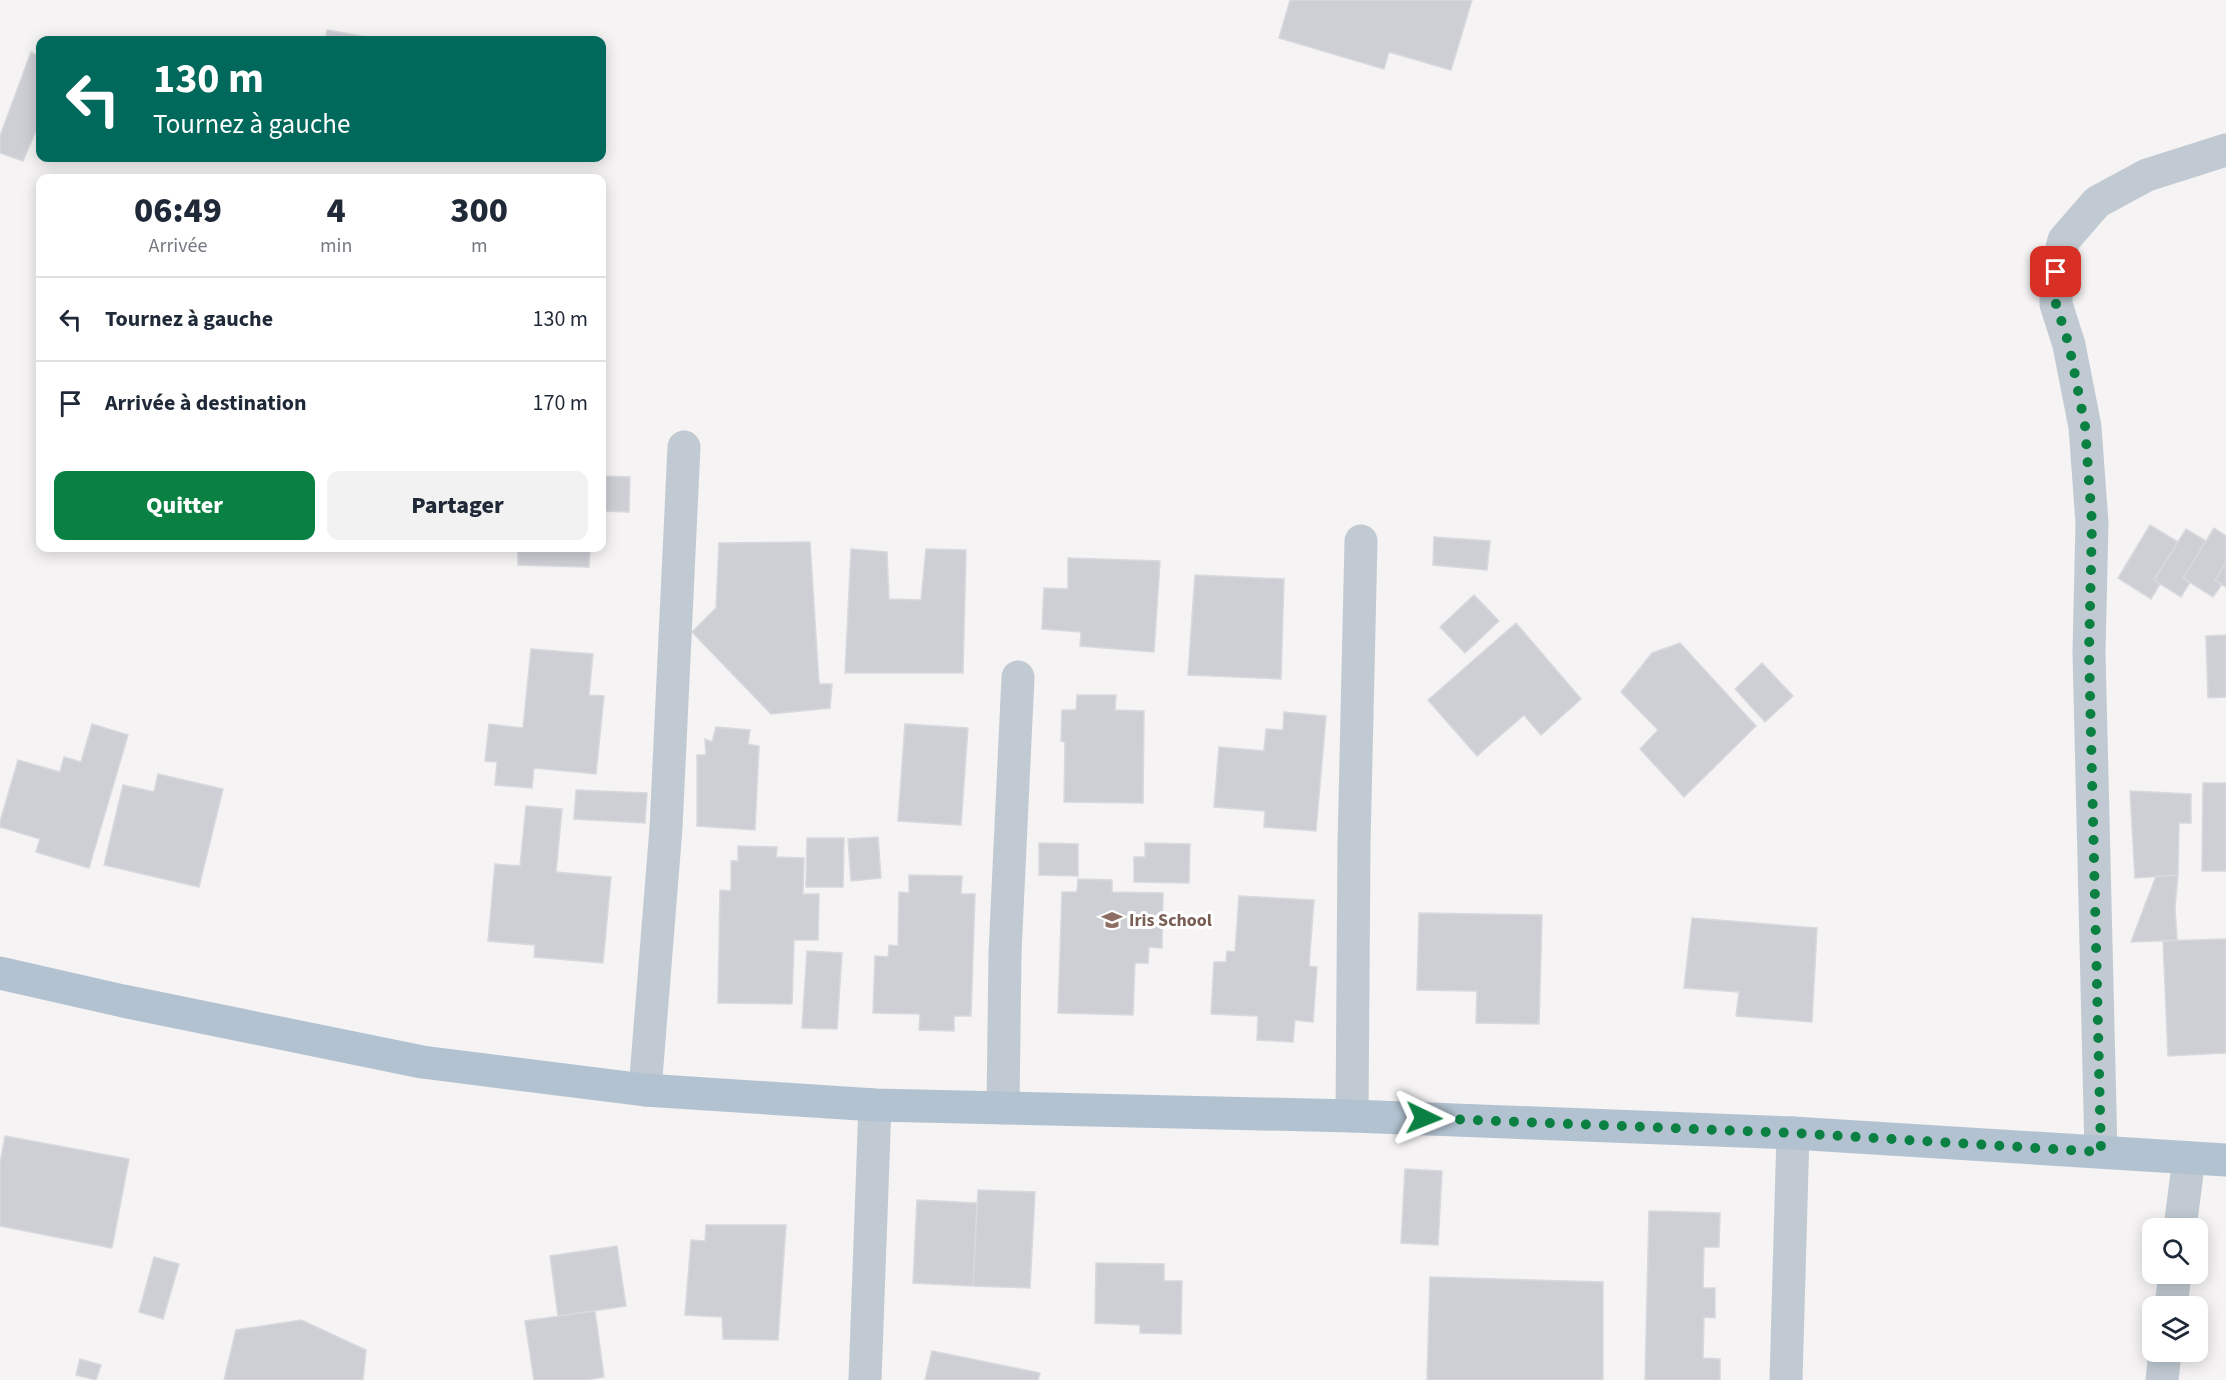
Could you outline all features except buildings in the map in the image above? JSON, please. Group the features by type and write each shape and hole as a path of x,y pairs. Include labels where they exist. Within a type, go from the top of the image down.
{"main road":[{"path":"0,973 123,1001 422,1062 645,1090 875,1105 1352,1116 1793,1133 2226,1160"}],"street":[{"path":"2101,1152 2089,652 2092,523 2085,426 2069,345 2056,304 2056,272 2064,240 2097,202 2147,175 2226,150"},
{"path":"645,1090 666,828 684,447"},
{"path":"1352,1116 1354,832 1361,541"},
{"path":"1003,1107 1005,953 1018,677"},
{"path":"865,1380 875,1105"},
{"path":"1786,1380 1793,1133"},
{"path":"2181,1218 2189,1158"},
{"path":"2162,1380 2164,1362"}],"place":[{"name":"Iris School","path":"1112,920"}],"route":[{"path":"1424,1118 1793,1133 2101,1152 2089,652 2092,523 2085,426 2069,345 2056,304 2056,272"}]}
